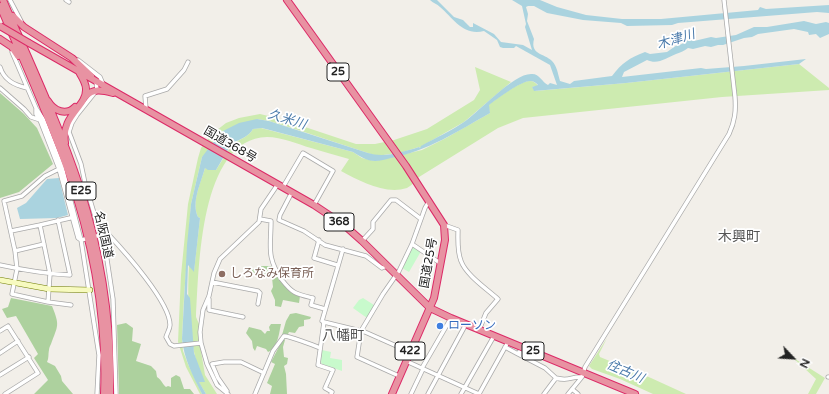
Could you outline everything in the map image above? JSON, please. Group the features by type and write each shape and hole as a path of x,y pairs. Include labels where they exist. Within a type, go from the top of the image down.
{"highway":[{"name":"名阪国道","path":"4,0 72,167 92,230 108,321 110,394"},
{"path":"4,0 11,14 20,24 72,58 96,81"},
{"name":"国道25号","path":"287,0 403,162 444,225 445,240 441,264 434,298 430,308"},
{"name":"名阪国道","path":"0,6 45,112 75,190 91,251 102,322 104,394"},
{"name":"国道368号","path":"0,26 314,205 344,225 430,308"},
{"path":"0,39 12,47 18,55 37,100 45,112"},
{"path":"28,58 36,72 49,103 59,111 67,112 74,108 81,99 84,89 80,79 61,61"},
{"path":"79,72 86,86 84,98"},
{"path":"92,230 84,198 65,138 66,127 68,121 84,98 89,94 97,90 120,94"},
{"name":"25","path":"430,308 494,336 507,344 533,352 583,374 635,394"},
{"name":"422","path":"392,394 430,308"}],"street":[{"path":"10,0 20,20 25,25 89,68 100,77 103,85"},
{"path":"568,394 583,374 590,360 729,134 735,119 736,110 724,0"},
{"path":"7,43 14,54 27,88 43,119 62,167 83,239 99,355 97,394"},
{"path":"146,108 146,96 167,89 184,70 188,62"},
{"path":"0,67 5,78 27,88"},
{"path":"96,81 97,90 77,115 69,132 81,164 99,235 106,253 113,299 116,394"},
{"path":"0,88 24,108 31,117 40,120"},
{"path":"36,108 36,114 40,120 60,169 78,238 83,239"},
{"path":"228,393 217,385 213,379 201,343 201,321 203,310 220,259 256,226 260,219 262,210 303,153 333,170 314,205"},
{"path":"60,169 45,176 22,196 4,201 15,251 17,269 12,294 48,302 71,305"},
{"path":"292,192 279,220 325,245 366,256 382,268 387,266"},
{"path":"362,241 373,229 373,222 392,200 396,200 421,219"},
{"path":"399,376 357,357 361,331 396,275 412,244 429,201"},
{"path":"10,231 70,218"},
{"path":"260,219 271,221 272,261 277,272 290,290 294,293 313,298 311,305 325,309"},
{"path":"0,265 50,274 70,275 58,220"},
{"path":"40,225 50,274 48,302"},
{"path":"444,225 458,230 459,255 461,262 467,271 498,299 486,313 479,330"},
{"path":"99,235 106,233 108,234 151,286 168,317 170,327 166,336 167,341 174,346 201,343"},
{"path":"318,241 314,258 337,265"},
{"path":"15,251 44,244"},
{"path":"412,244 441,264"},
{"path":"331,394 332,392 324,388 333,370 318,365 324,322 322,321 337,265 343,249"},
{"path":"0,280 49,289 90,290"},
{"path":"212,282 258,291 260,293 258,304"},
{"path":"208,296 209,310 243,317"},
{"path":"411,394 450,318"},
{"path":"324,322 361,331 410,352"},
{"path":"428,394 466,324"},
{"path":"0,331 8,326 38,373 5,394"},
{"path":"255,394 273,351 284,336 320,348"},
{"path":"461,394 494,336"},
{"path":"0,353 18,341"},
{"path":"406,360 479,394 507,344 518,354 545,368 556,378 565,380 583,374"},
{"path":"518,354 519,352 530,356 533,352"},
{"path":"0,375 29,357"},
{"path":"228,393 218,378 212,364 241,362 264,373"},
{"path":"544,394 556,378"},
{"path":"572,389 578,394"}],"green space":[{"path":"799,64 829,88 829,90 722,97 523,118 498,128 419,177 409,187 399,190 390,190 373,186 341,171 349,159 278,138 267,137 245,143 228,159 215,182 207,210 202,239 196,317 199,324 199,339 205,375 217,394 206,394 198,381 204,381 195,354 192,339 188,293 189,264 194,271 200,218 198,217 196,211 197,192 205,168 216,170 233,143 247,136 253,129 261,128 353,152 362,158 375,161 422,150 446,138 490,113 488,105 526,81 535,82 538,86 532,87 535,91 626,83"},
{"path":"475,67 511,82 464,122 420,148 377,156 295,129 257,119 202,157 191,204 182,339 183,351 202,394 200,394 186,367 178,342 181,275 188,204 201,148 208,139 226,123 239,118 260,114 281,119 356,144 375,144 394,140 427,129 474,100 480,90"},
{"path":"0,93 24,114 37,128 53,164 19,192 0,198"},
{"path":"413,246 420,250 420,253 409,272 402,268"},
{"path":"272,266 289,291 300,296 299,303 283,300 281,307 275,306 275,300 271,291 273,287 272,278 260,278 251,271 255,268"},
{"path":"11,298 52,306 57,325 49,348 47,362 55,366 61,376 62,381 73,394 34,394 48,380 34,358 38,354 16,316 7,318 2,309 8,307"},
{"path":"363,298 374,305 367,318 353,308 359,300"},
{"path":"296,313 311,317 310,319 304,320 304,326 299,327 295,333 289,332 288,334 282,335 286,321 290,314"},
{"path":"126,323 133,328 132,341 141,344 136,361 151,366 156,371 157,377 166,387 171,387 171,378 176,375 180,377 184,389 190,389 194,394 119,394 117,325"},
{"path":"271,324 281,324 276,344 268,352 266,349 257,346 255,351 252,341 246,333 249,327 261,330 265,334 267,331 270,331 269,327"},
{"path":"607,338 599,354 600,357 686,394 653,394 620,379 592,369 589,366"},
{"path":"283,339 285,340 283,347 284,357 288,358 287,364 284,366 287,394 270,394 272,386 267,383 275,364 271,362"},
{"path":"322,350 331,352 330,358 342,360 342,371 322,364"},
{"path":"792,357 825,378 816,394 808,394 816,379"}],"water":[{"path":"430,0 437,0 454,17 463,20 470,27 473,27 473,23 494,34 501,42 523,45 532,50 525,27 526,24 522,6 512,0 540,0 557,7 586,15 622,19 661,19 758,10 760,7 766,9 829,5 829,13 817,12 678,23 672,25 627,26 621,23 583,20 547,13 534,6 526,7 528,14 527,21 534,39 534,48 538,53 549,58 554,63 560,81 570,84 574,81 612,76 626,61 645,52 650,54 667,52 685,41 736,35 754,27 767,27 804,21 816,24 826,22 829,23 829,34 820,38 816,34 809,35 808,32 794,29 758,34 723,45 711,47 705,46 693,49 688,48 662,60 655,62 647,60 624,72 622,77 701,68 706,69 744,66 806,59 799,64 626,83 534,91 532,87 538,85 533,81 526,82 509,91 489,105 490,113 454,133 418,151 379,161 369,160 360,157 353,152 262,128 253,129 247,136 232,143 216,170 208,170 205,168 196,199 196,211 198,217 200,218 194,272 188,265 187,294 190,298 194,353 205,382 199,382 206,394 202,394 192,374 182,339 187,245 191,204 202,157 221,132 239,123 257,119 269,121 368,153 387,155 420,148 471,117 506,86 524,76 534,74 548,85 550,83 557,85 550,65 516,46 514,48 500,47 497,40 484,31 477,32 465,29"},
{"path":"59,178 68,215 57,218 20,219 17,208 26,203 47,179"}],"place":[{"name":"しろなみ保育所","path":"222,274"},
{"name":"ローソン","path":"440,326"}],"district":[{"name":"木興町","path":"739,237"},
{"name":"八幡町","path":"343,336"}],"water label":[{"name":"木津川","path":"676,40"},
{"name":"久米川","path":"287,120"},
{"name":"住古川","path":"625,372"}]}
